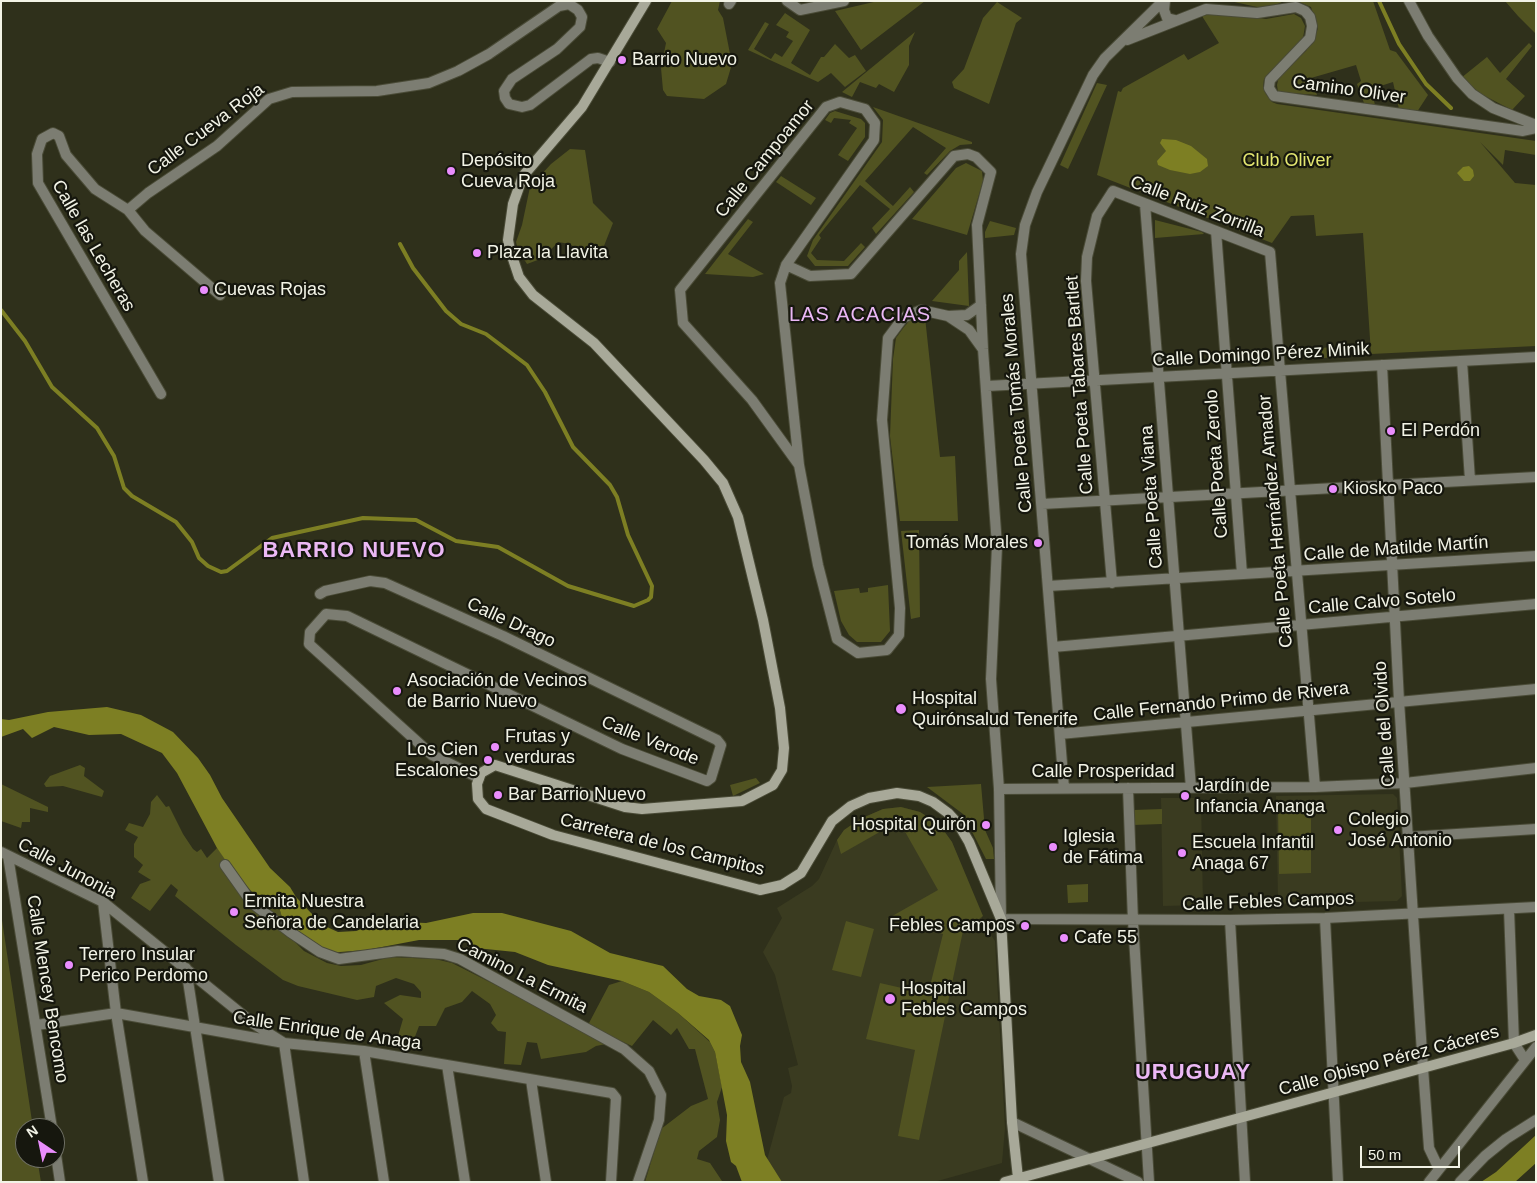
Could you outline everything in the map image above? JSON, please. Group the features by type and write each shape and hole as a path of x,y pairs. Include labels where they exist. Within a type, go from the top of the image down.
{"main road":[{"name":"Carretera de los Campitos","path":"646,1 582,107 523,176 513,204 508,240 519,277 533,295 594,343 704,460 723,483 738,517 764,620 780,708 784,748 782,770 773,785 742,801 642,809 625,807 591,797 500,765 490,766 479,778 478,799 482,806 496,814 553,835 760,890 782,885 801,872 832,821 851,806 880,796 897,793 919,796 933,802 948,813 959,825 969,842 1001,919"},
{"path":"1001,919 1012,1122 1018,1178"},
{"name":"Calle Obispo Pérez Cáceres","path":"1004,1182 1514,1044 1536,1036"}],"street":[{"path":"787,1 800,10 844,1"},
{"path":"1164,1 1164,10 1167,18 1175,20"},
{"name":"Calle Poeta Tomás Morales","path":"1064,788 1021,254 1025,225 1037,192 1093,75 1105,58 1164,1"},
{"path":"1409,1 1456,78 1472,94 1493,108 1536,127"},
{"name":"Calle Cueva Roja","path":"128,210 148,193 217,146 269,99 292,92 377,91 429,83 458,71 497,49 559,6 569,4 578,10 582,17 580,27 557,49 508,83 504,91 509,104 522,108 530,105 591,59 598,58 610,62"},
{"name":"Camino Oliver","path":"1122,42 1206,9 1223,8 1257,12 1296,7 1305,11 1310,18 1312,26 1310,38 1270,80 1269,88 1274,96 1513,129 1536,127"},
{"name":"Calle Campoamor","path":"786,265 874,140 875,122 865,108 840,102 826,107 680,290 684,323 752,400 799,465"},
{"name":"Calle las Lecheras","path":"128,210 96,189 66,155 59,136 52,133 42,139 37,154 38,183 161,394"},
{"path":"981,306 967,315 948,316 921,310 903,318 888,338 882,420 900,608 899,635 887,650 858,654 837,639 818,565 799,465 780,283 786,265 810,276 851,274 954,156 968,154 980,159 991,172 977,225 981,306 983,349 997,546 991,679 999,789 1001,919"},
{"name":"Calle Ruiz Zorrilla","path":"1112,191 1270,252"},
{"name":"Calle Poeta Tabares Bartlet","path":"1112,191 1097,216 1087,257 1086,281 1112,582"},
{"name":"Calle Poeta Viana","path":"1144,204 1191,788"},
{"path":"128,210 145,231 220,295"},
{"name":"Calle Poeta Zerolo","path":"1216,231 1242,574"},
{"name":"Calle Poeta Hernández Amador","path":"1270,252 1315,787"},
{"path":"948,316 969,330 983,349"},
{"name":"Calle Domingo Pérez Minik","path":"987,386 1536,358"},
{"path":"1462,361 1470,480"},
{"name":"Calle del Olvido","path":"1382,365 1399,701 1423,1068 1429,1148 1439,1169"},
{"path":"1042,504 1536,476"},
{"name":"Calle de Matilde Martín","path":"1048,586 1536,556"},
{"name":"Calle Drago","path":"320,594 325,591 370,581 385,583 503,636 717,740 721,745 711,778 707,781"},
{"name":"Calle Calvo Sotelo","path":"1053,648 1536,604"},
{"name":"Calle Verode","path":"479,778 432,755 310,644 310,632 326,614 338,614 622,749 707,781"},
{"name":"Calle Fernando Primo de Rivera","path":"1060,734 1536,689"},
{"name":"Calle Prosperidad","path":"999,789 1315,787 1405,783 1536,768"},
{"path":"1128,788 1133,921 1149,1182"},
{"path":"1409,837 1536,829"},
{"name":"Calle Junonia","path":"5,854 103,902 254,1024 284,1043"},
{"name":"Calle Mencey Bencomo","path":"5,854 37,1025 51,1118"},
{"name":"Camino La Ermita","path":"225,866 252,903 320,952 339,959 398,951 444,954 460,959 624,1049 649,1071 661,1096 659,1120 638,1182"},
{"path":"103,902 116,1013 143,1182"},
{"name":"Calle Febles Campos","path":"1001,919 1133,921 1325,918 1536,907"},
{"path":"1510,909 1514,1044 1525,1060"},
{"path":"1325,918 1338,1182"},
{"path":"1230,920 1245,1182"},
{"path":"186,968 219,1182"},
{"name":"Calle Enrique de Anaga","path":"37,1025 116,1013 284,1043 364,1051 612,1092 616,1098 611,1182"},
{"path":"284,1043 304,1182"},
{"path":"1428,1182 1536,1047"},
{"path":"364,1051 384,1182"},
{"path":"447,1065 465,1182"},
{"path":"531,1080 546,1182"},
{"path":"1460,1182 1485,1156 1522,1128 1536,1120"},
{"path":"1012,1122 1138,1182"},
{"path":"58,1168 60,1182"}],"shaded area":[{"path":"1162,139 1176,140 1191,146 1207,159 1208,166 1200,172 1190,174 1170,170 1158,165 1157,161 1166,151 1160,143"},
{"path":"1469,166 1473,170 1474,176 1470,181 1464,181 1457,173 1463,167"},
{"path":"107,707 141,715 173,732 198,758 210,775 222,798 270,868 290,887 296,897 311,913 327,927 338,932 356,931 376,921 426,923 473,913 502,913 571,931 610,953 663,966 687,989 699,996 721,1000 730,1006 742,1035 740,1046 741,1062 750,1082 765,1155 782,1182 742,1182 736,1166 731,1162 726,1141 727,1115 715,1052 709,1040 678,1013 649,992 622,981 548,965 515,952 476,948 460,940 419,940 366,950 327,953 301,946 292,939 285,928 279,907 260,901 231,868 217,848 177,773 162,753 121,734 89,735 54,727 32,738 23,729 1,737 1,719 9,720 48,712"},
{"name":"Colegio José Antonio","path":"1393,794 1397,798 1402,896 1397,901 1274,904 1278,899 1276,796"},
{"name":"Escuela Infantil Anaga 67","path":"1161,798 1201,798 1203,905 1163,906"},
{"name":"Hospital Febles Campos","path":"901,807 920,812 939,824 952,842 986,928 995,941 1005,1128 1002,1163 934,1182 780,1182 767,1160 784,1097 791,1093 792,1086 788,1068 798,1065 775,975 763,952 782,918 777,908 812,886 819,879 837,840 845,830 860,819 883,809"},
{"path":"1536,1135 1536,1163 1515,1182 1481,1182 1496,1172"}],"green space":[{"path":"672,1 720,1 718,10 723,18 732,64 726,84 704,99 667,96 663,90 661,68 666,43 657,29"},
{"path":"878,1 925,1 861,50 835,11"},
{"path":"1230,1 1284,1 1271,7 1257,7"},
{"path":"1297,1 1373,1 1390,50 1396,52 1428,95 1417,112 1399,109 1393,82 1371,89 1375,105 1364,103 1357,84 1361,81 1356,65 1311,78 1317,95 1278,92 1279,76 1306,51 1318,29 1311,7"},
{"path":"1505,1 1536,1 1536,34 1518,16"},
{"path":"997,2 1022,18 1016,23 989,104 954,88 952,82 964,69 983,18"},
{"name":"Club Oliver","path":"1218,12 1266,19 1294,14 1301,18 1305,26 1303,38 1264,79 1263,87 1272,102 1536,141 1536,155 1505,150 1503,165 1480,142 1515,183 1536,185 1536,346 1371,354 1363,233 1316,236 1314,215 1291,216 1272,243 1097,175 1118,91 1121,92 1123,88 1184,54 1188,60 1219,43 1202,16"},
{"path":"785,13 810,30 791,63 810,75 821,57 824,57 835,44 849,58 855,55 866,71 845,87 831,73 818,82 748,50 765,22 769,24 754,49 771,59 775,53 782,57 793,41 786,37 789,32 776,25"},
{"path":"915,32 909,46 909,65 894,92 879,84 876,88 860,82 852,97 842,92"},
{"path":"1529,43 1532,46 1506,79 1525,96 1512,110 1481,94 1461,78 1487,57 1500,73"},
{"path":"1097,83 1107,85 1068,169 1060,165"},
{"path":"873,107 972,142 972,144 960,145 950,151 927,175 924,173 946,148 913,127 865,181 893,206 910,187 914,192 876,234 872,228 890,209 860,185 819,235 821,238 811,253 817,260 844,261 861,243 865,247 848,266 815,266 807,256 813,240 882,142 883,120"},
{"path":"835,111 861,119 865,123 865,137 848,161 838,155 857,128 849,123 851,120 834,118 831,123 825,120 830,113"},
{"path":"570,149 585,150 593,203 613,223 602,251 579,251 570,244 558,242 543,258 527,264 518,250 516,242 522,225 530,187 551,164"},
{"path":"966,163 982,171 983,181 967,235 912,219 956,168"},
{"path":"781,176 816,198 811,205 776,182"},
{"path":"748,219 753,222 728,254 764,274 753,277 705,274"},
{"path":"1155,220 1202,232 1204,234 1155,238"},
{"path":"990,221 1016,228 1014,235 985,238 985,232"},
{"path":"967,252 969,306 932,301 959,270 959,261"},
{"path":"925,317 940,457 955,456 958,521 900,521 890,436 893,359 896,338 904,327 912,318"},
{"path":"1356,345 1356,356 1323,358 1321,348"},
{"path":"919,530 920,617 911,619 901,531"},
{"path":"888,585 890,631 881,642 857,642 849,635 841,621 834,591 859,588 860,593 868,592 868,588"},
{"path":"80,765 85,768 84,776 104,791 102,797 63,786 46,787 44,784 50,776"},
{"path":"756,778 760,783 733,796 730,785"},
{"path":"1,784 48,807 48,812 30,808 30,822 22,822 21,828 1,821"},
{"path":"981,784 985,830 993,848 994,859 986,859 963,814 927,787"},
{"path":"157,795 166,807 169,806 193,849 197,852 201,849 207,858 217,848 260,901 279,907 285,928 292,939 304,951 327,963 341,966 361,965 390,957 435,959 452,963 581,1028 589,1023 609,985 622,981 649,992 678,1013 710,1042 715,1052 722,1087 717,1102 720,1120 717,1137 699,1151 697,1159 710,1163 722,1181 645,1182 661,1129 691,1106 708,1099 695,1049 689,1049 677,1028 671,1035 653,1020 632,1046 621,1041 596,1046 586,1052 541,1059 537,1043 527,1042 521,1065 504,1064 506,1032 498,1031 491,1023 496,1015 490,1004 472,991 462,1002 445,1008 436,1026 419,1026 413,1042 416,1044 413,1050 405,1048 398,1036 403,1019 384,1003 400,995 421,998 421,992 414,984 396,978 376,986 374,997 357,1000 298,986 283,980 236,945 175,896 178,890 171,884 150,911 131,898 140,884 151,880 138,872 143,865 134,857 134,844 138,837 125,830 129,823 143,827 150,814 151,802"},
{"path":"1278,806 1311,806 1311,873 1279,874"},
{"path":"901,807 920,812 939,824 952,842 983,916 963,931 919,1140 898,1136 915,1050 866,1039 880,983 928,994 943,934 887,919 938,890 899,821 841,854 837,840 844,830 860,819 883,809"},
{"path":"1162,809 1162,824 1133,825 1133,810"},
{"path":"1088,884 1088,902 1068,903 1067,885"},
{"path":"2,920 32,1118 15,1118 15,1168 39,1168 41,1182 1,1182"},
{"path":"846,921 874,929 861,977 832,970"}],"waterway":[{"path":"1379,1 1399,44 1426,84 1451,108"},
{"path":"1,310 25,341 52,387 97,428 114,456 124,488 132,496 176,522 192,542 199,558 208,566 221,572 227,571 272,538 363,518 416,520 456,541 498,547 568,586 634,606 648,600 651,597 652,586 628,535 617,497 610,485 573,447 545,392 527,365 486,334 461,324 446,311 413,268 400,244"}],"place":[{"name":"Barrio Nuevo","path":"622,60"},
{"name":"Depósito Cueva Roja","path":"451,171"},
{"name":"Plaza la Llavita","path":"477,253"},
{"name":"Cuevas Rojas","path":"204,290"},
{"name":"El Perdón","path":"1391,431"},
{"name":"Kiosko Paco","path":"1333,489"},
{"name":"Tomás Morales","path":"1038,543"},
{"name":"Asociación de Vecinos de Barrio Nuevo","path":"397,691"},
{"name":"Hospital Quirónsalud Tenerife","path":"901,709"},
{"name":"Frutas y verduras","path":"495,747"},
{"name":"Los Cien Escalones","path":"488,760"},
{"name":"Bar Barrio Nuevo","path":"498,795"},
{"name":"Jardín de Infancia Ananga","path":"1185,796"},
{"name":"Hospital Quirón","path":"986,825"},
{"name":"Colegio José Antonio","path":"1338,830"},
{"name":"Iglesia de Fátima","path":"1053,847"},
{"name":"Escuela Infantil Anaga 67","path":"1182,853"},
{"name":"Ermita Nuestra Señora de Candelaria","path":"234,912"},
{"name":"Febles Campos","path":"1025,926"},
{"name":"Cafe 55","path":"1064,938"},
{"name":"Terrero Insular Perico Perdomo","path":"69,965"},
{"name":"Hospital Febles Campos","path":"890,999"}],"district":[{"name":"LAS ACACIAS","path":"860,315"},
{"name":"BARRIO NUEVO","path":"354,551"},
{"name":"URUGUAY","path":"1193,1073"}]}
